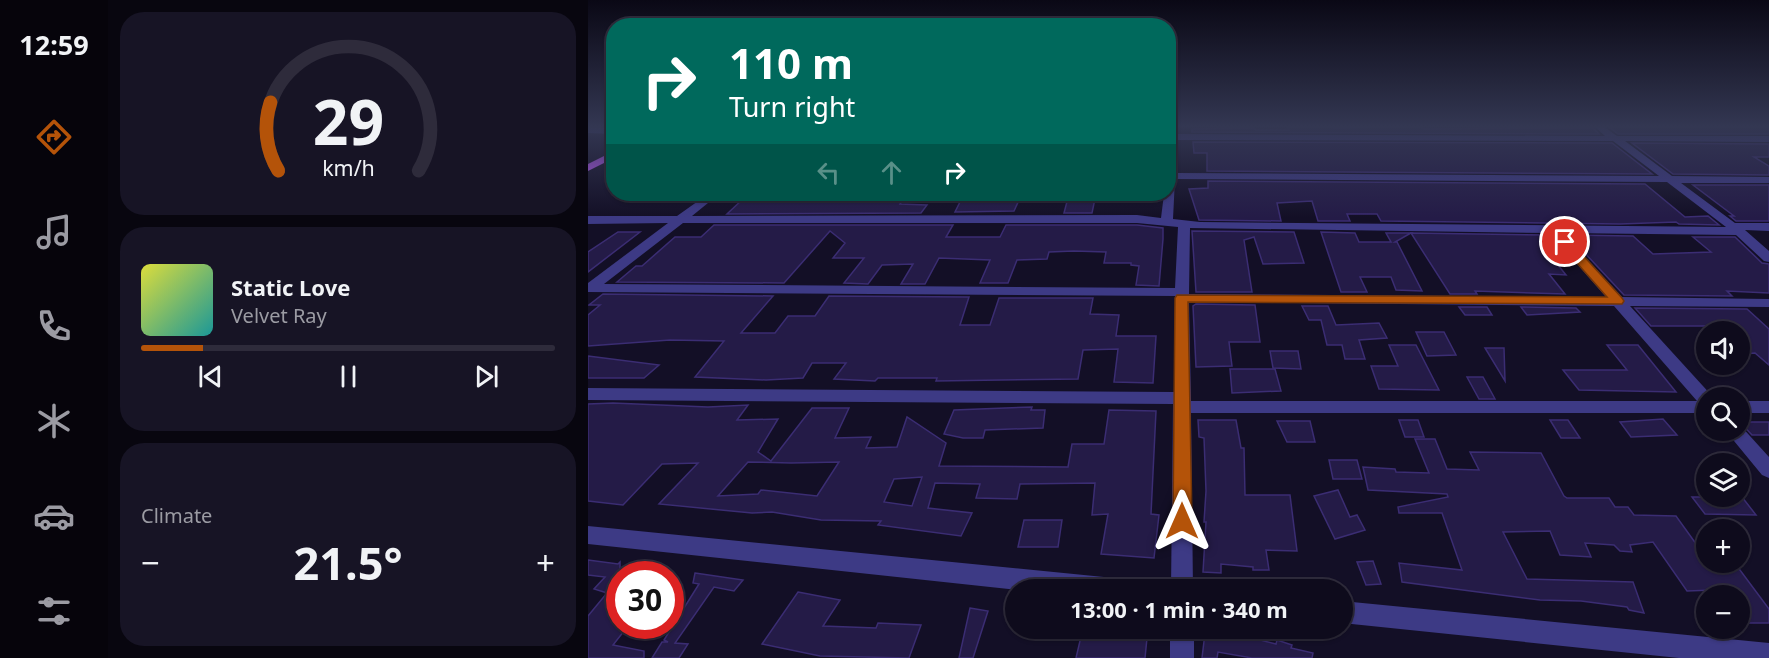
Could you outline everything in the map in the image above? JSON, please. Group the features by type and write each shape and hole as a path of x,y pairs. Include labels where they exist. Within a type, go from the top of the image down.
{"main road":[{"path":"588,168 606,158"}],"street":[{"path":"1640,157 1735,228 1769,258"},
{"path":"1176,174 1769,180"},
{"path":"590,289 705,201"},
{"path":"1173,201 1182,295 1182,579"},
{"path":"588,220 1137,219 1212,226 1769,227"},
{"path":"1552,228 1696,389"},
{"path":"590,289 1769,303"},
{"path":"588,394 1182,403 1696,407"},
{"path":"1750,407 1769,407"},
{"path":"1744,441 1769,470"},
{"path":"588,535 1017,579"},
{"path":"1353,613 1769,655"},
{"path":"1182,639 1182,658"}],"building":[{"path":"1207,157 1630,157 1652,174 1207,171"},
{"path":"1650,157 1769,157 1754,157 1769,166 1769,175 1673,174"},
{"path":"1208,181 1645,184 1685,217 1708,216 1719,225 1676,222 1620,224 1381,221 1377,214 1347,214 1350,221 1318,221 1312,201 1277,203 1281,221 1199,220 1189,189 1208,188"},
{"path":"1693,185 1769,185 1769,221 1736,221 1730,216 1734,216"},
{"path":"741,201 902,201 900,204 927,205 921,213 727,214"},
{"path":"960,201 1019,201 1014,211 955,212"},
{"path":"1067,201 1095,201 1092,213 1064,213"},
{"path":"714,225 953,225 946,237 1000,237 1006,225 1137,225 1163,228 1163,239 1159,286 1136,285 1139,266 1131,265 1131,263 1104,263 1106,252 1074,251 1049,252 1047,259 1017,260 1008,283 980,283 990,260 939,258 925,284 901,284 913,264 882,265 868,284 844,283 864,258 833,258 845,243 830,231 784,283 617,282 636,266 642,266 675,237 701,237"},
{"path":"1192,231 1294,232 1304,263 1263,264 1254,237 1244,240 1252,292 1196,292"},
{"path":"618,232 640,232 588,272 588,252"},
{"path":"1321,232 1355,233 1359,242 1391,242 1386,233 1411,233 1395,242 1422,291 1396,290 1391,277 1360,277 1367,292 1341,292"},
{"path":"1411,233 1549,235 1571,260 1554,260 1566,275 1549,274 1565,294 1475,291 1477,294 1450,294"},
{"path":"1568,235 1633,236 1653,254 1711,252 1693,237 1735,237 1762,263 1769,264 1769,293 1727,291 1732,296 1624,295"},
{"path":"603,294 773,296 741,333 775,333 788,316 815,316 829,296 969,297 960,325 990,325 999,298 1093,298 1090,314 1119,315 1116,336 1156,336 1153,383 1114,382 1118,349 1083,350 1078,379 936,381 937,378 878,378 875,381 834,379 846,363 812,363 803,378 766,380 695,377 724,341 670,340 588,346 588,315 600,305 589,305"},
{"path":"1196,304 1255,305 1260,342 1229,342 1232,366 1196,367 1193,306"},
{"path":"1302,306 1328,306 1336,325 1379,323 1387,338 1359,340 1365,359 1345,359 1342,345 1327,345 1321,320 1309,320"},
{"path":"1459,307 1487,307 1492,315 1465,315"},
{"path":"1521,307 1576,308 1580,312 1527,315"},
{"path":"1635,308 1747,309 1769,329 1769,365 1755,353 1750,353 1750,321 1696,321 1696,326 1651,326"},
{"path":"1416,332 1444,332 1456,355 1427,356"},
{"path":"1389,345 1416,345 1439,390 1379,389 1371,366 1398,366"},
{"path":"1607,345 1638,345 1676,392 1579,390 1563,370 1627,370"},
{"path":"1485,348 1504,348 1505,381"},
{"path":"1270,351 1298,351 1301,369 1273,368"},
{"path":"588,356 659,365 644,378 588,378"},
{"path":"1230,369 1275,369 1281,391 1232,393"},
{"path":"1467,377 1483,377 1495,399 1479,399"},
{"path":"588,404 708,407 748,405 737,420 778,419 758,452 771,461 812,408 849,408 835,438 871,437 866,448 897,447 907,417 946,443 939,466 1068,467 1072,444 1104,444 1109,410 1156,411 1151,514 1159,515 1154,558 1101,554 1108,514 1092,515 1095,483 1020,484 1017,499 976,498 980,484 935,483 928,508 972,513 961,536 878,525 881,521 821,520 772,512 752,513 659,504 698,463 662,464 623,505 588,501","holes":["748,462 791,463 839,462 817,496 761,490 758,494 718,496","922,477 912,506 884,502 894,479"]},
{"path":"1032,407 1031,410 1045,410 1043,428 985,430 983,438 963,438 944,434 954,410"},
{"path":"1663,419 1677,435 1631,437 1620,422"},
{"path":"1198,420 1236,420 1241,448 1244,448 1245,495 1290,495 1297,551 1266,550 1269,570 1253,570 1253,567 1221,564 1221,573 1203,572 1206,491 1204,438 1199,437"},
{"path":"1399,420 1418,420 1424,437 1405,437"},
{"path":"1550,420 1568,420 1580,438 1561,438"},
{"path":"1277,421 1310,421 1315,442 1287,442"},
{"path":"1750,422 1769,422 1769,435 1752,435"},
{"path":"1415,439 1435,439 1447,469 1479,470 1470,452 1541,453 1567,498 1609,498 1615,507 1628,507 1634,515 1676,516 1696,544 1696,573 1742,573 1769,609 1769,623 1750,623 1750,585 1696,585 1696,591 1687,591 1653,542 1630,545 1632,552 1620,551 1614,545 1585,543 1591,557 1560,555 1550,531 1503,532 1527,579 1633,582 1644,613 1629,610 1627,607 1581,601 1540,600 1402,582 1399,563 1462,570 1442,513 1399,513 1398,507 1448,497 1447,494 1368,490 1363,467 1395,469 1396,472 1429,473"},
{"path":"1329,460 1357,460 1362,479 1333,479"},
{"path":"1338,490 1350,517 1357,515 1365,530 1335,539 1314,496"},
{"path":"1700,507 1750,507 1756,515 1705,514"},
{"path":"1024,520 1062,520 1058,547 1018,547"},
{"path":"588,560 606,562 606,593 594,589 605,577 588,575"},
{"path":"1373,561 1381,584 1366,585 1357,562"},
{"path":"695,573 743,580 734,591 714,587 684,630 684,608 699,584 693,583"},
{"path":"798,592 840,600 823,626 876,628 878,623 921,625 909,658 820,656 762,644"},
{"path":"606,594 606,639 618,639 613,645 644,651 644,658 588,658 588,616"},
{"path":"970,608 988,611 973,658 959,658"},
{"path":"678,639 675,643 688,644 679,658 652,658 662,642 668,642 664,640"},
{"path":"1080,639 1147,639 1145,658 1076,658"},
{"path":"1204,639 1256,639 1276,644 1277,640 1292,645 1291,648 1313,653 1312,658 1252,658 1218,652 1217,658 1202,658"}],"route":[{"path":"1182,521 1182,298 1617,301 1565,242"}]}
